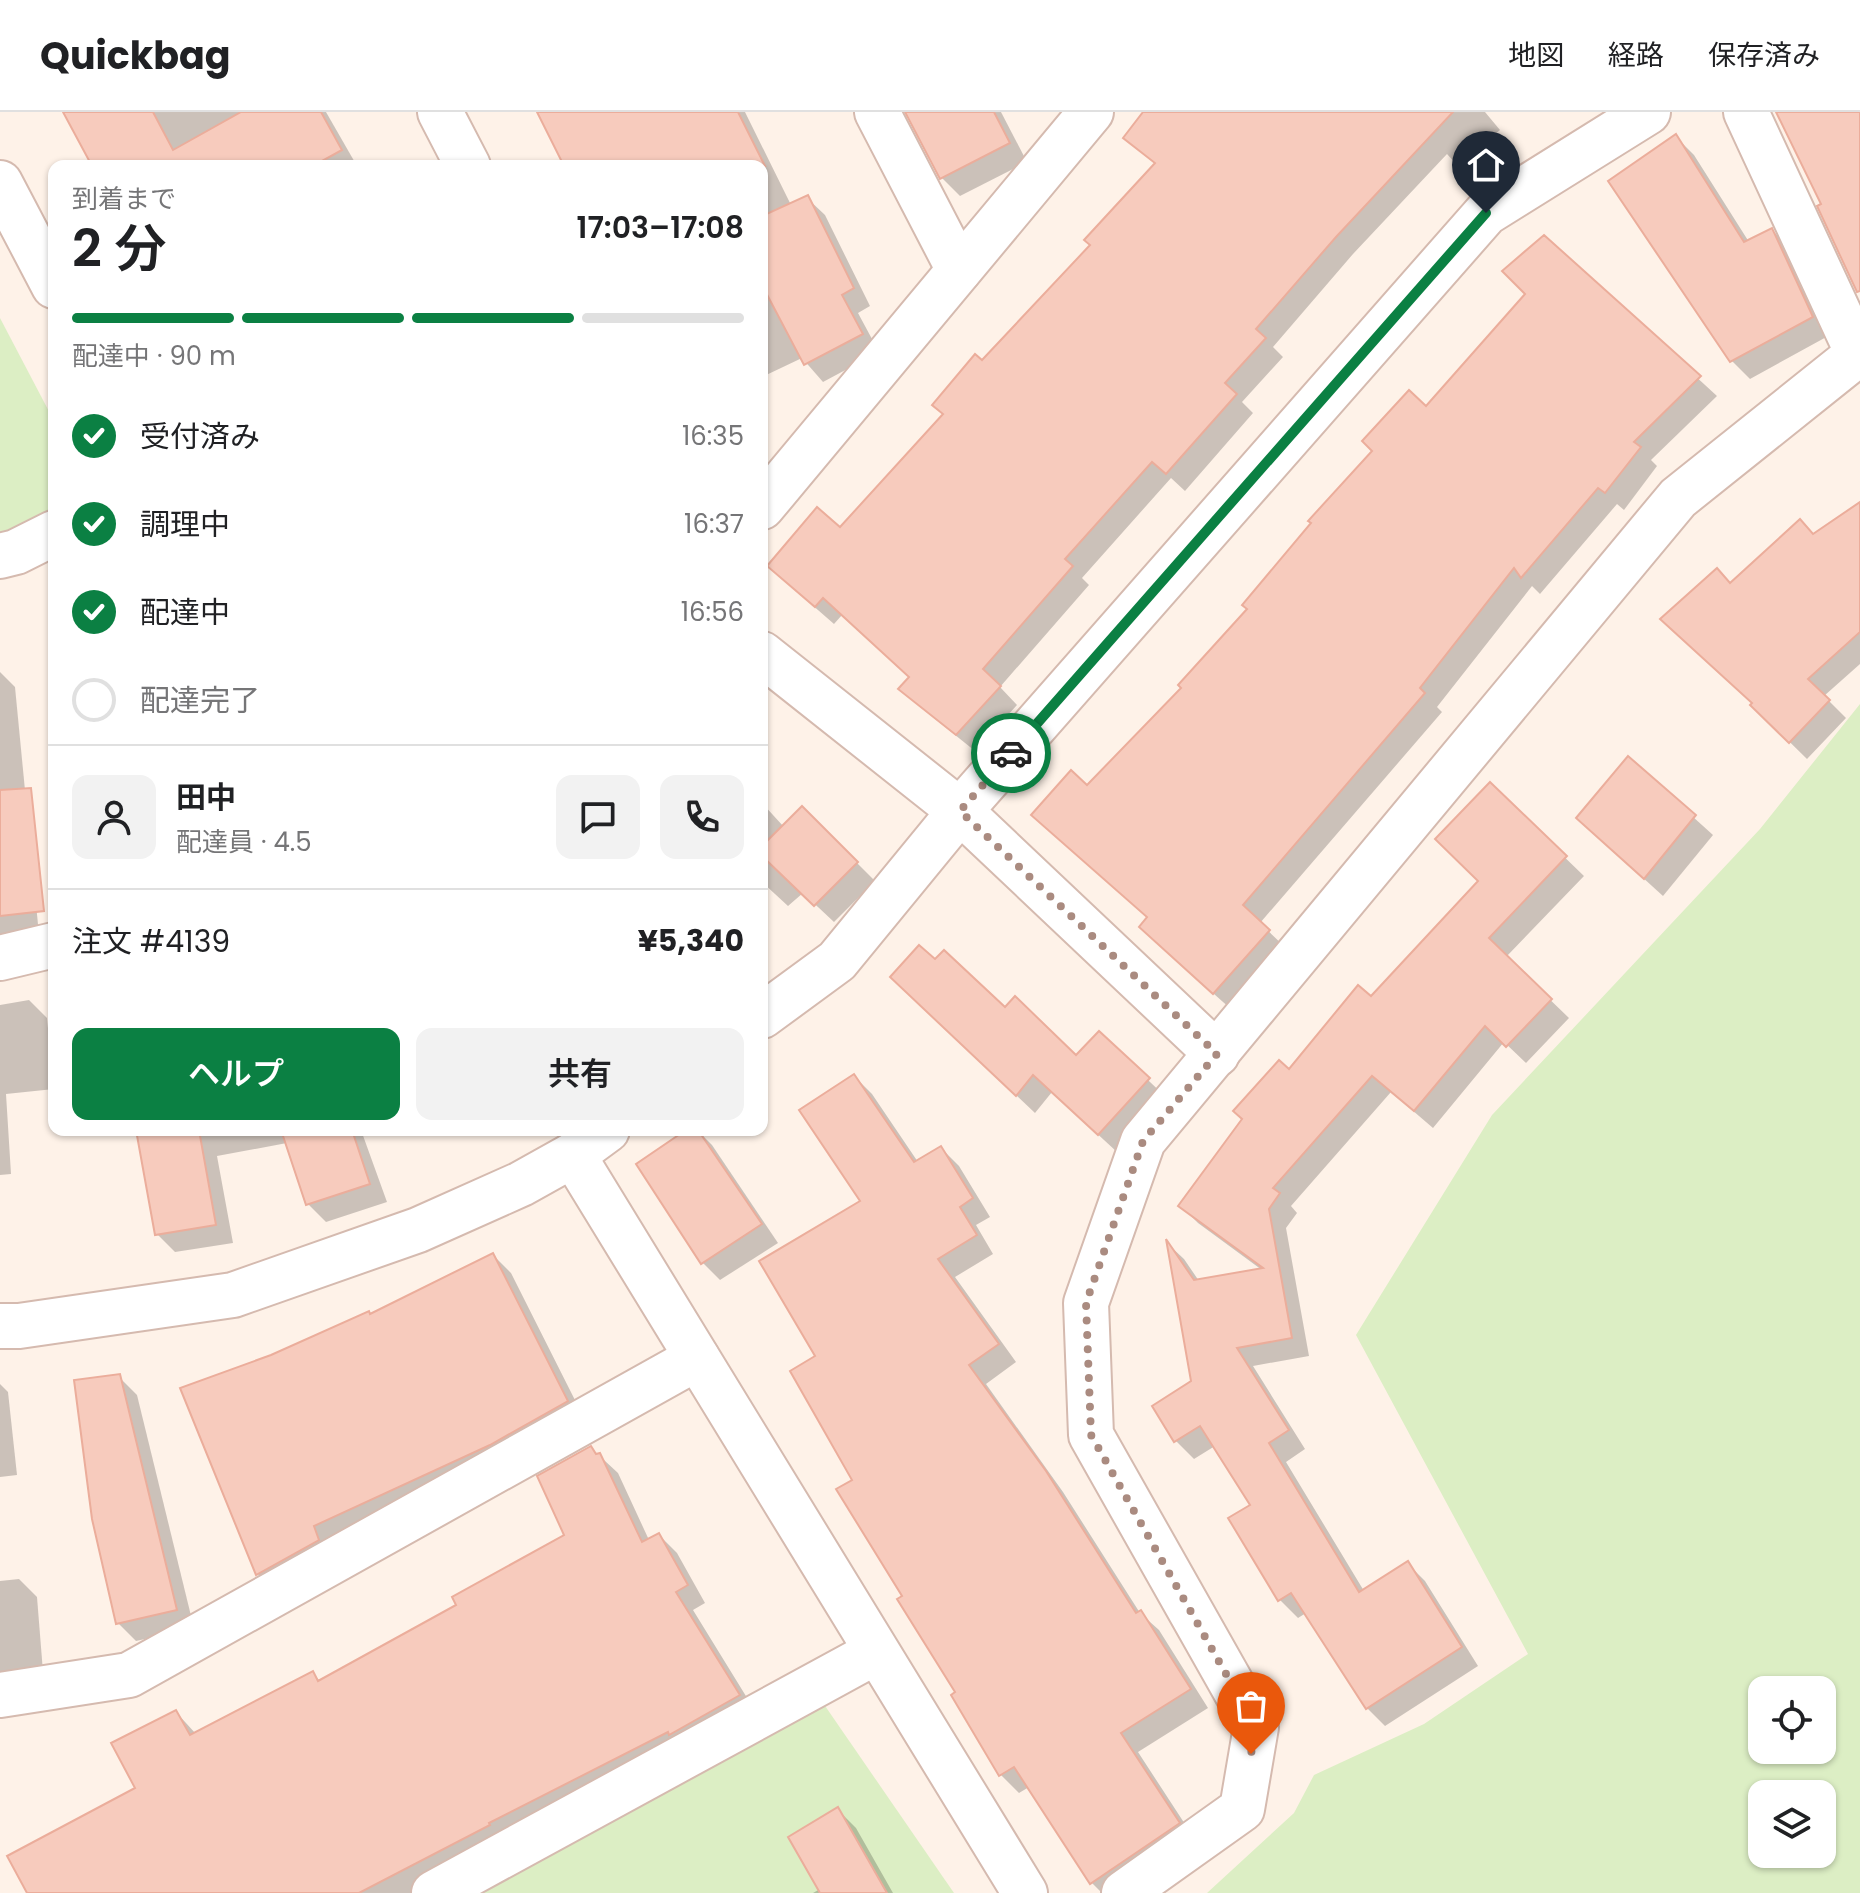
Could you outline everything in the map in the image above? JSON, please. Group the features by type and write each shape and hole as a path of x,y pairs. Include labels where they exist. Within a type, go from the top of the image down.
{"street":[{"path":"440,112 465,160"},
{"path":"877,112 959,270"},
{"path":"768,500 1091,112"},
{"path":"768,1012 837,961 960,811 1486,213 1648,112"},
{"path":"1124,1893 1242,1809 1256,1727 1091,1435 1086,1303 1143,1141 1678,498 1858,354 1746,112"},
{"path":"0,183 48,275"},
{"path":"0,556 16,552 48,536"},
{"path":"768,659 960,811 1217,1054"},
{"path":"0,958 48,946"},
{"path":"0,1326 19,1326 233,1295 418,1230 521,1184 590,1142 697,1358 1025,1893"},
{"path":"0,1695 129,1675 697,1358"},
{"path":"434,1893 876,1652"}],"green space":[{"path":"0,318 48,410 48,529 0,553"},
{"path":"1860,704 1860,1893 1207,1893 1294,1813 1314,1775 1424,1724 1528,1654 1356,1335 1492,1115 1760,829"},
{"path":"812,1687 954,1893 436,1893"}],"building":[{"path":"63,112 153,112 173,150 241,112 321,112 342,150 324,160 89,160"},
{"path":"537,112 738,112 762,160 561,160"},
{"path":"905,112 994,112 1010,143 940,179"},
{"path":"1143,112 1453,112 1336,237 1256,329 1266,338 1225,383 1237,394 1166,474 1152,462 1065,559 1073,566 983,669 1001,686 956,735 898,689 909,677 823,598 815,607 768,565 817,507 840,527 943,414 932,405 975,354 982,360 1090,245 1084,240 1155,163 1123,138"},
{"path":"1776,112 1860,112 1860,291 1857,292 1817,206 1821,204"},
{"path":"1676,134 1744,242 1772,228 1813,317 1730,362 1608,181"},
{"path":"808,195 854,288 842,295 863,334 804,365 768,296 768,213"},
{"path":"1544,235 1701,376 1634,442 1641,447 1605,493 1598,488 1521,578 1514,568 1420,688 1425,693 1243,905 1270,930 1213,994 1139,927 1147,917 1031,815 1071,770 1087,785 1181,688 1178,685 1247,609 1242,605 1311,523 1308,521 1372,451 1362,441 1409,390 1426,406 1525,294 1502,271"},
{"path":"1860,502 1860,632 1808,679 1830,700 1789,743 1750,705 1752,703 1660,619 1717,568 1730,583 1800,519 1813,534"},
{"path":"1628,756 1696,815 1644,879 1576,818"},
{"path":"1490,782 1567,856 1489,938 1552,999 1506,1047 1485,1026 1414,1111 1372,1076 1273,1188 1280,1193 1269,1209 1292,1338 1237,1348 1289,1430 1269,1443 1359,1592 1408,1561 1462,1647 1366,1709 1291,1593 1278,1601 1228,1518 1250,1505 1200,1426 1174,1442 1152,1406 1191,1381 1166,1239 1194,1280 1263,1268 1178,1206 1242,1119 1233,1111 1279,1060 1289,1069 1358,985 1371,996 1478,881 1435,839"},
{"path":"31,788 44,911 0,916 0,790"},
{"path":"802,806 858,862 814,906 768,862 768,840"},
{"path":"919,945 935,959 944,950 1005,1007 1015,996 1076,1055 1099,1031 1150,1078 1098,1135 1033,1075 1016,1096 890,977"},
{"path":"854,1074 914,1162 941,1146 973,1198 960,1207 977,1235 938,1259 999,1344 969,1365 1046,1471 1136,1613 1141,1610 1191,1689 1121,1733 1180,1823 1090,1884 1014,1767 999,1776 951,1695 955,1692 897,1599 902,1596 836,1489 852,1480 790,1371 815,1356 759,1261 860,1201 799,1110"},
{"path":"137,1136 200,1136 216,1225 155,1235"},
{"path":"283,1136 354,1136 370,1184 306,1205"},
{"path":"677,1136 702,1136 762,1224 701,1264 636,1164"},
{"path":"493,1253 568,1401 490,1445 314,1526 319,1540 256,1575 180,1388 271,1355 369,1311 370,1314"},
{"path":"120,1374 177,1610 116,1624 92,1519 74,1380"},
{"path":"591,1446 596,1454 600,1453 642,1542 659,1533 688,1585 676,1592 740,1695 669,1735 668,1732 489,1823 359,1893 27,1893 7,1856 135,1788 111,1743 176,1710 190,1735 313,1671 318,1681 456,1605 452,1597 564,1535 537,1476"},
{"path":"838,1807 887,1893 820,1893 788,1837"}],"way so far":[{"path":"1011,753 960,811 1217,1054 1143,1141 1086,1303 1091,1435 1256,1727 1251,1754"}],"route":[{"path":"1011,753 1486,213"}]}
